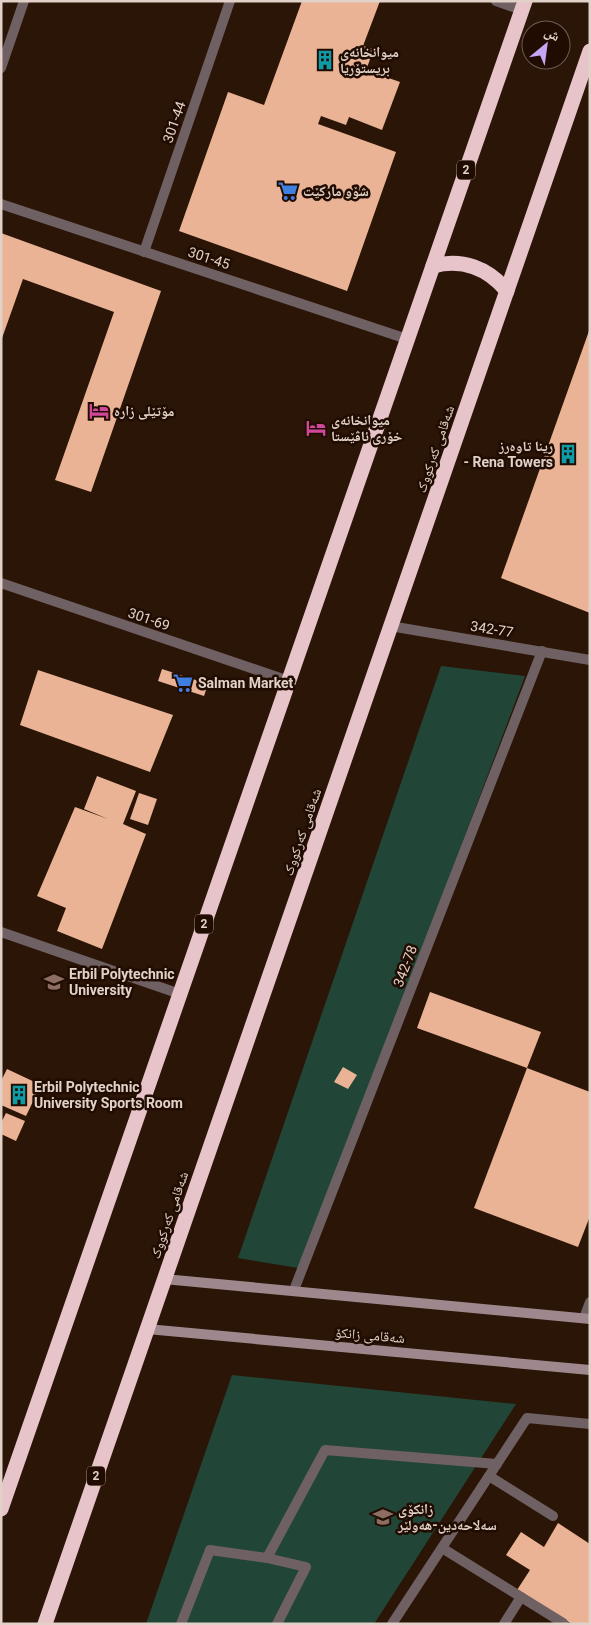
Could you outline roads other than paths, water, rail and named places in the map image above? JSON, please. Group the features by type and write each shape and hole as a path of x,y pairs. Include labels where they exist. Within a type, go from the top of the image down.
{"highway":[{"name":"2","path":"1,1509 5,1487 180,994 524,6"},
{"name":"شەقامی کەرکووک","path":"44,1624 590,51"},
{"path":"433,266 454,262 475,266 494,277 506,291"}],"main road":[{"path":"164,1279 587,1318"},
{"name":"شەقامی زانکۆ","path":"147,1329 590,1370"}],"street":[{"path":"1,68 24,1"},
{"name":"301-44","path":"144,252 230,1"},
{"path":"496,1 524,6"},
{"path":"1,34 12,38"},
{"name":"301-45","path":"1,204 407,339"},
{"name":"301-69","path":"1,583 289,681"},
{"name":"342-77","path":"390,626 590,660"},
{"name":"342-78","path":"294,1290 542,651"},
{"path":"1,932 180,994"},
{"path":"587,1318 590,1302"},
{"path":"392,1624 528,1418 590,1424"},
{"path":"268,1558 325,1450 498,1464"},
{"path":"489,1476 553,1516"},
{"path":"442,1548 563,1624"},
{"path":"181,1624 210,1550 268,1558 306,1566 277,1624"},
{"path":"504,1624 520,1597"}],"place":[{"name":"میوانخانەی بریستۆریا","path":"325,60"},
{"name":"شۆو مارکێت","path":"288,191"},
{"name":"مۆتێلی زارە","path":"99,411"},
{"name":"میوانخانەی خۆری ئاڤێستا","path":"316,428"},
{"name":"رينا تاوەرز - Rena Towers","path":"568,454"},
{"name":"Salman Market","path":"183,683"},
{"name":"Erbil Polytechnic University","path":"54,982"},
{"name":"Erbil Polytechnic University Sports Room","path":"19,1095"},
{"name":"زانکۆی سەلاحەدین-هەولێر","path":"383,1517"}]}
